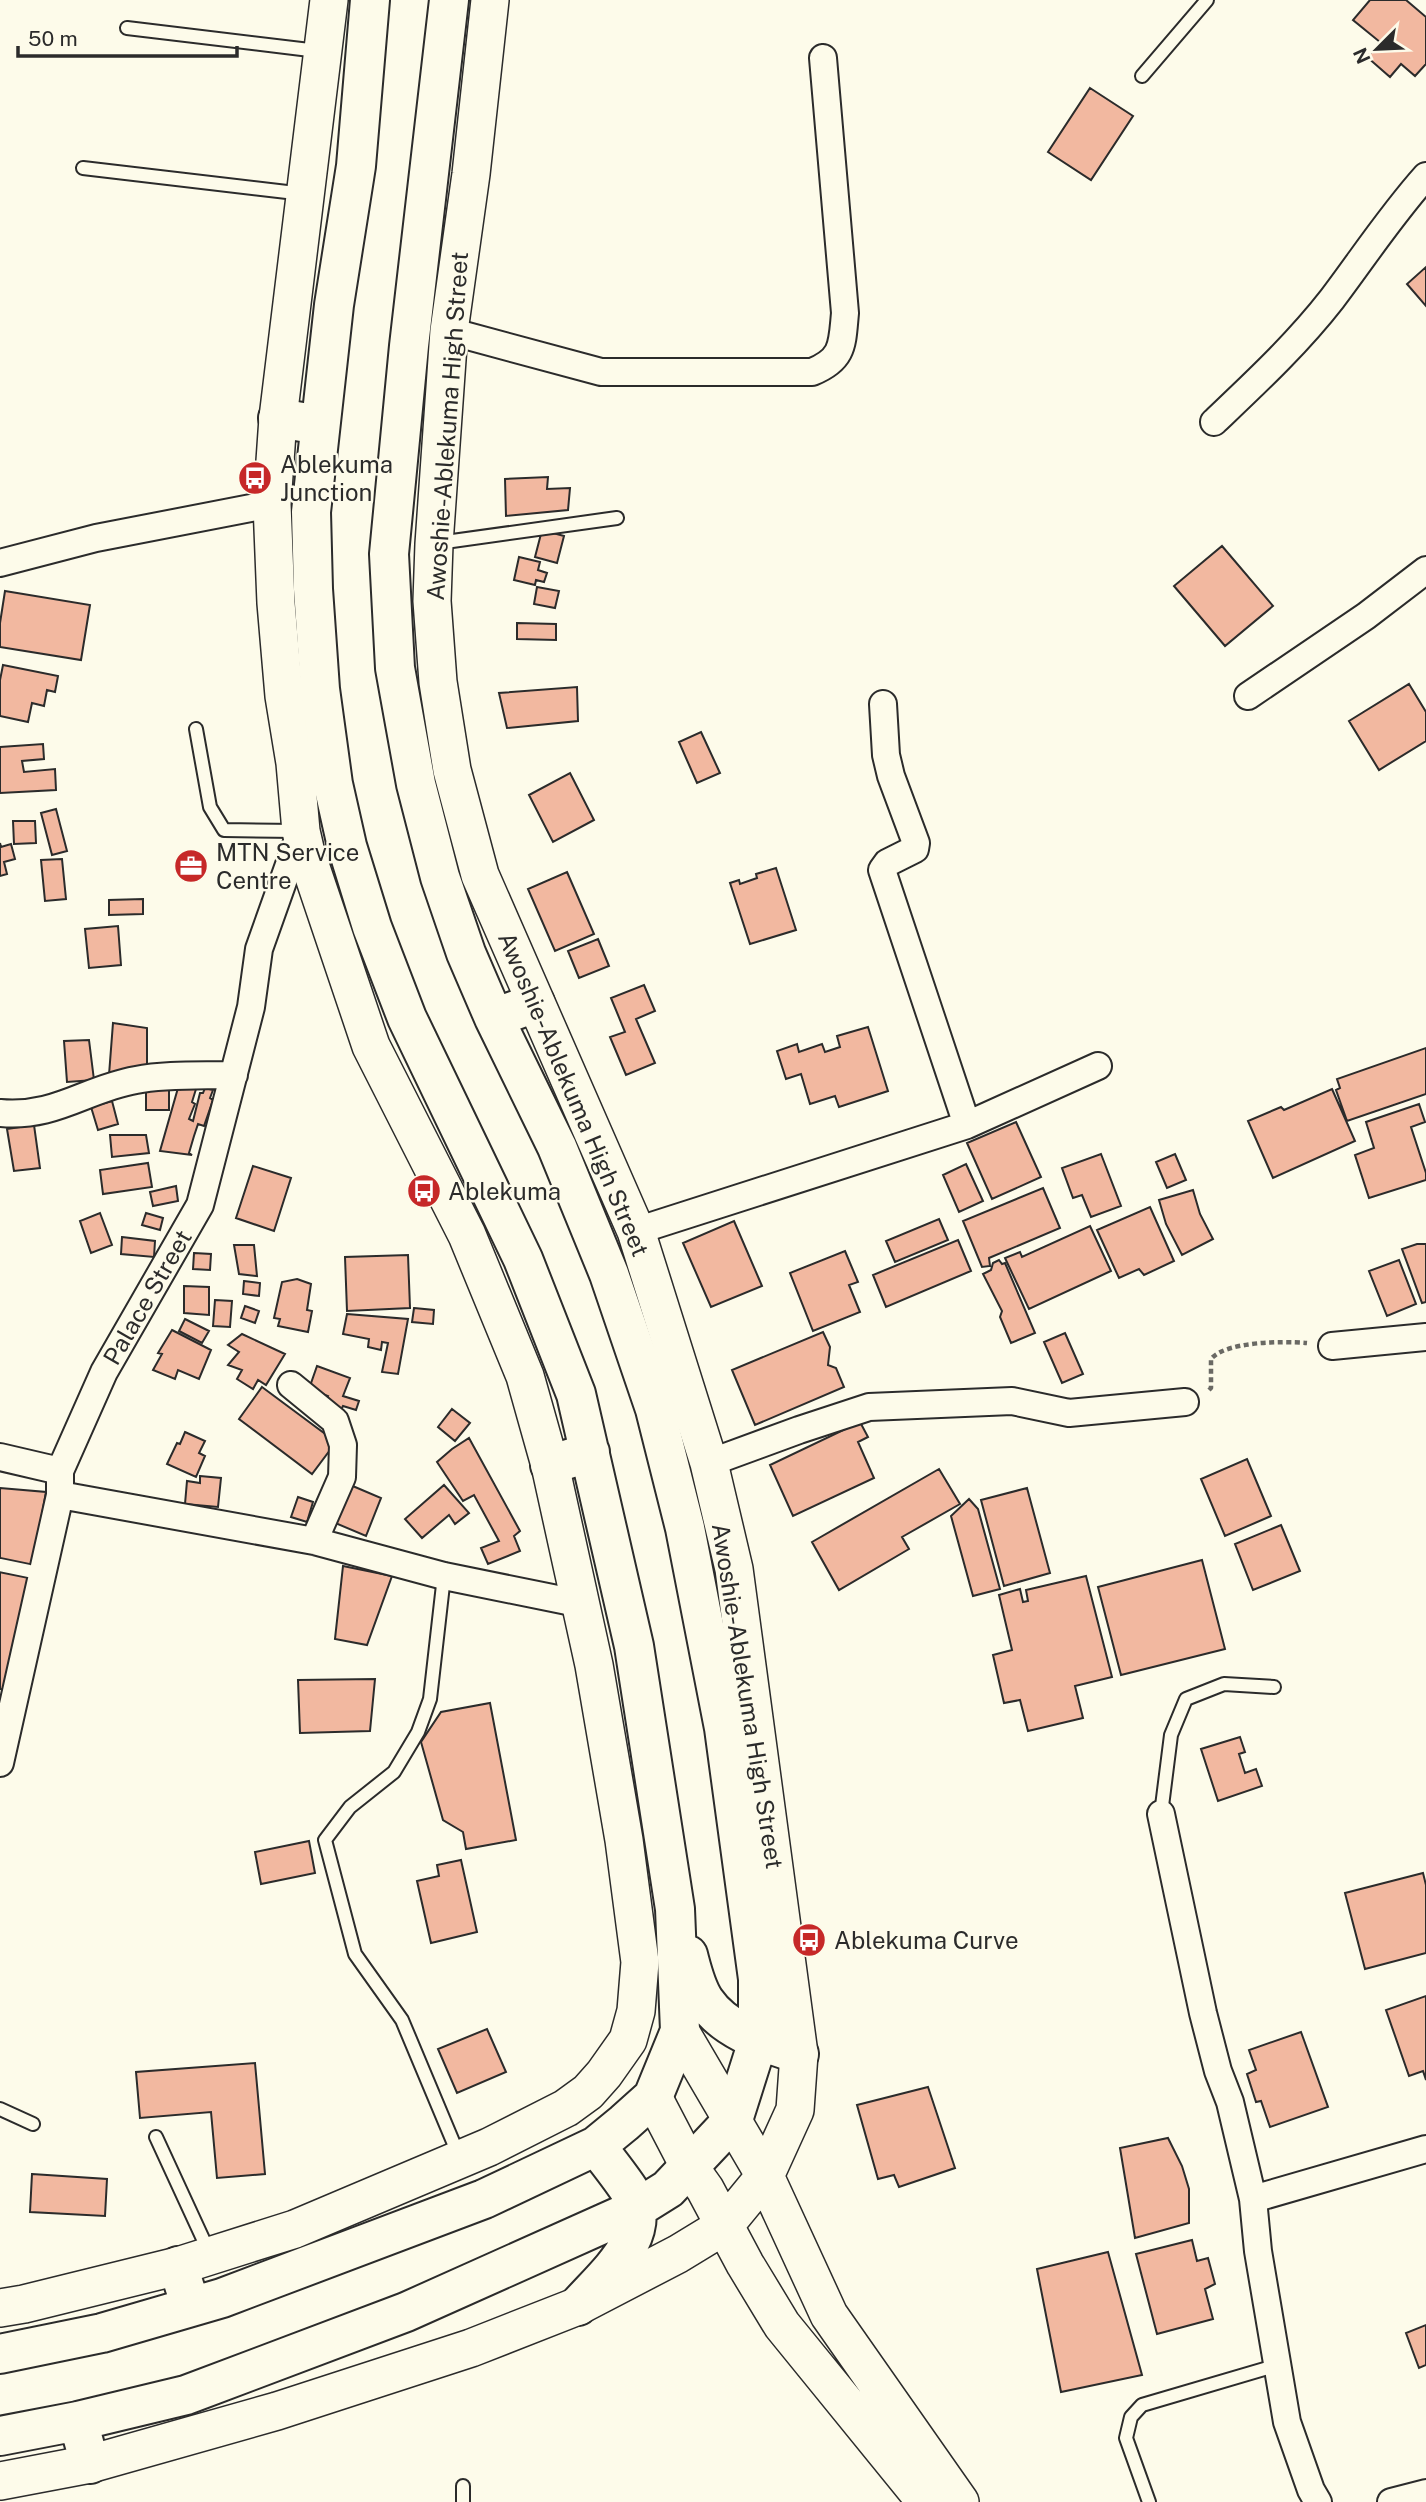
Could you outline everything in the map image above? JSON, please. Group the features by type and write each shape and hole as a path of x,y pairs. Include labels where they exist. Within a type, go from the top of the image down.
{"main road":[{"path":"0,2354 102,2333 222,2298 484,2199 596,2146 653,2097 680,2031 675,1909 634,1646 576,1394 523,1259 407,1018 372,927 347,846 333,784 320,689 311,512 334,305 356,166 370,0"},
{"name":"Awoshie-Ablekuma High Street","path":"449,0 409,346 389,554 395,668 416,784 440,877 466,953 494,1018 557,1147 609,1275 655,1409 685,1528 724,1728 758,1979 758,2041 733,2120"},
{"path":"278,418 320,425"},
{"path":"494,1018 535,1003"},
{"path":"550,1465 590,1452"},
{"path":"675,1909 696,1981 704,2000 719,2018 758,2041 799,2054"},
{"path":"0,2436 78,2421 186,2395 406,2312 636,2208 667,2189 690,2168 733,2120"},
{"path":"578,2306 630,2246 636,2228 636,2208 630,2192 596,2146"},
{"path":"191,2307 194,2261"},
{"path":"78,2421 90,2463"}],"street":[{"path":"0,2308 194,2261 295,2229 461,2159 566,2108 588,2092 628,2040 636,2011 640,1962 624,1840 582,1604 550,1465 525,1376 467,1236 371,1046 301,831 295,763 283,683 272,504 278,418 329,0"},
{"name":"Awoshie-Ablekuma High Street","path":"0,2481 90,2463 316,2398 471,2348 578,2306 678,2254 724,2226 765,2176 795,2110 799,2054 734,1569 709,1463 636,1231 480,875 452,770 438,682 432,601 449,331 471,174 490,0"},
{"path":"449,331 601,372 812,372 829,365 842,346 845,313 822,58"},
{"path":"1214,422 1271,368 1304,332 1332,299 1394,213 1426,176"},
{"path":"0,563 96,538 272,504"},
{"path":"1248,696 1366,616 1426,570"},
{"path":"883,704 886,755 916,843 915,849 887,863 882,870 967,1125"},
{"name":"Palace Street","path":"1,1758 60,1483 104,1372 200,1205 251,1007 259,949 301,831"},
{"path":"636,1231 967,1125 1098,1066"},
{"path":"0,1113 23,1115 46,1111 136,1080 234,1074"},
{"path":"1332,1346 1426,1337"},
{"path":"291,1385 335,1421 343,1445 342,1477 314,1541"},
{"path":"709,1463 869,1407 1012,1401 1069,1413 1185,1402"},
{"path":"0,1457 60,1483 314,1541 444,1576 582,1604"},
{"path":"1161,1814 1203,2013 1218,2071 1230,2102 1253,2199 1258,2251 1287,2422 1311,2490 1318,2502"},
{"path":"680,2031 765,2176 829,2315 960,2502"},
{"path":"653,2097 690,2168 705,2189 782,2325 926,2502"},
{"path":"1253,2199 1426,2149"},
{"path":"1391,2502 1426,2493"}],"lane":[{"path":"1142,76 1207,0"},
{"path":"127,28 322,52"},
{"path":"83,168 304,194"},
{"path":"434,544 617,518"},
{"path":"196,729 210,807 224,830 301,831"},
{"path":"0,1565 42,1576"},
{"path":"444,1576 430,1699 418,1732 394,1772 350,1807 325,1840 355,1954 402,2020 461,2159"},
{"path":"1161,1814 1171,1735 1186,1699 1224,1684 1274,1687"},
{"path":"0,2109 33,2124"},
{"path":"156,2137 194,2261"},
{"path":"1149,2502 1126,2438 1131,2417 1142,2405 1278,2365"},
{"path":"463,2486 463,2502"}],"path":[{"path":"1185,1402 1202,1396 1211,1388 1211,1359 1215,1354 1241,1345 1303,1342"}],"building":[{"path":"1370,0 1406,0 1426,17 1426,64 1415,76 1401,64 1390,77 1367,57 1380,42 1353,20"},
{"path":"1090,88 1133,116 1091,180 1048,152"},
{"path":"1426,267 1426,306 1407,284"},
{"path":"548,477 547,489 570,488 568,510 506,516 505,479"},
{"path":"542,530 564,536 557,563 535,557"},
{"path":"1222,546 1273,606 1225,646 1174,586"},
{"path":"519,557 540,562 538,570 547,573 544,582 536,580 535,585 514,580"},
{"path":"537,587 559,591 555,608 534,604"},
{"path":"5,591 90,605 81,660 0,647 0,623"},
{"path":"517,623 556,624 556,640 517,639"},
{"path":"3,665 58,676 55,692 47,690 44,706 32,703 28,722 0,716 0,680"},
{"path":"1409,684 1426,712 1426,741 1379,770 1349,721"},
{"path":"577,687 578,721 507,728 499,693"},
{"path":"701,732 720,773 697,783 679,742"},
{"path":"43,744 44,759 22,761 24,772 55,769 56,790 0,793 0,747"},
{"path":"570,773 594,820 553,842 529,795"},
{"path":"56,809 67,851 52,855 41,813"},
{"path":"13,821 35,821 36,843 14,844"},
{"path":"0,843 1,847 11,844 15,859 4,862 7,874 0,876"},
{"path":"62,859 66,899 45,901 41,860"},
{"path":"776,868 796,930 750,944 730,883 739,880 740,884 757,878 756,874"},
{"path":"567,872 594,934 555,951 528,889"},
{"path":"143,899 143,914 109,915 109,900"},
{"path":"118,926 121,965 89,968 85,929"},
{"path":"598,939 609,966 579,978 568,951"},
{"path":"644,985 655,1011 636,1019 655,1063 626,1075 610,1037 625,1032 611,998"},
{"path":"113,1023 147,1028 147,1071 124,1069 124,1074 109,1075"},
{"path":"868,1027 888,1091 839,1107 835,1096 810,1104 801,1074 786,1079 777,1051 797,1044 799,1052 822,1044 825,1052 840,1047 837,1036"},
{"path":"89,1040 94,1080 67,1082 64,1041"},
{"path":"1426,1048 1426,1094 1347,1121 1336,1090 1340,1088 1337,1079"},
{"path":"183,1081 196,1089 192,1102 195,1104 189,1119 193,1121 200,1093 203,1093 205,1088 213,1090 210,1098 213,1100 204,1126 198,1124 194,1136 189,1153 192,1155 160,1151 178,1088 180,1089"},
{"path":"146,1086 169,1086 169,1110 146,1110"},
{"path":"1332,1089 1355,1141 1273,1178 1248,1121 1281,1107 1284,1110"},
{"path":"112,1101 118,1124 98,1130 91,1107"},
{"path":"1419,1104 1425,1122 1411,1127 1426,1180 1369,1198 1355,1155 1374,1148 1366,1122"},
{"path":"1016,1122 1041,1177 992,1199 967,1143"},
{"path":"34,1125 40,1168 14,1171 7,1129"},
{"path":"110,1135 146,1135 149,1153 112,1157"},
{"path":"1101,1154 1121,1206 1091,1217 1082,1195 1073,1198 1062,1168"},
{"path":"1175,1154 1186,1180 1167,1188 1156,1162"},
{"path":"148,1163 152,1187 103,1194 100,1170"},
{"path":"966,1164 983,1201 959,1212 943,1175"},
{"path":"253,1166 291,1178 274,1231 236,1218"},
{"path":"176,1186 178,1201 153,1206 150,1192"},
{"path":"1043,1188 1060,1228 989,1258 990,1266 982,1267 963,1221"},
{"path":"1193,1190 1200,1214 1213,1239 1182,1255 1166,1224 1159,1200"},
{"path":"1150,1207 1174,1261 1144,1275 1139,1269 1119,1278 1097,1230"},
{"path":"100,1213 112,1245 91,1253 80,1221"},
{"path":"146,1213 163,1218 160,1230 142,1225"},
{"path":"939,1219 948,1240 895,1262 886,1241"},
{"path":"734,1221 762,1286 711,1307 683,1243"},
{"path":"1090,1226 1111,1271 1029,1309 1005,1258 1020,1252 1022,1257"},
{"path":"122,1237 155,1241 154,1257 121,1254"},
{"path":"958,1240 971,1271 886,1307 873,1275"},
{"path":"1426,1244 1426,1302 1422,1303 1402,1249"},
{"path":"234,1245 254,1245 257,1276 239,1274"},
{"path":"845,1251 858,1282 849,1285 860,1312 813,1331 790,1273"},
{"path":"194,1253 211,1254 210,1270 193,1269"},
{"path":"408,1255 410,1308 347,1311 345,1257"},
{"path":"999,1260 1002,1264 1005,1263 1035,1333 1011,1343 1000,1317 1002,1311 983,1274 991,1270 993,1263"},
{"path":"1399,1260 1416,1304 1387,1316 1369,1271"},
{"path":"297,1279 311,1284 307,1310 312,1311 308,1332 278,1326 280,1319 274,1318 282,1282"},
{"path":"244,1281 260,1283 259,1296 243,1294"},
{"path":"184,1286 209,1287 209,1315 184,1313"},
{"path":"215,1300 232,1301 230,1327 213,1326"},
{"path":"245,1306 259,1311 255,1323 241,1318"},
{"path":"414,1308 434,1310 433,1324 412,1322"},
{"path":"347,1314 408,1319 398,1374 382,1372 388,1343 382,1342 381,1350 368,1347 369,1339 343,1334"},
{"path":"185,1319 209,1331 202,1343 179,1331"},
{"path":"172,1330 211,1350 199,1379 178,1370 175,1379 153,1370 162,1354 158,1353"},
{"path":"823,1332 830,1347 828,1365 836,1368 844,1387 755,1425 732,1370"},
{"path":"1065,1333 1083,1374 1062,1383 1044,1342"},
{"path":"242,1334 285,1354 266,1385 258,1380 253,1389 237,1379 242,1370 228,1365 239,1352 228,1345"},
{"path":"317,1366 350,1378 343,1396 359,1401 356,1410 343,1406 341,1410 325,1404 328,1396 309,1389"},
{"path":"262,1387 336,1442 312,1474 239,1419"},
{"path":"452,1409 470,1423 455,1441 438,1427"},
{"path":"860,1422 868,1437 858,1442 874,1478 793,1516 770,1465"},
{"path":"185,1432 205,1441 199,1453 205,1456 196,1477 167,1464"},
{"path":"469,1438 520,1531 514,1536 520,1551 488,1564 481,1548 499,1541 474,1495 463,1501 437,1462"},
{"path":"1247,1459 1271,1516 1225,1536 1201,1479"},
{"path":"939,1469 960,1504 902,1537 909,1549 839,1590 812,1542"},
{"path":"200,1476 221,1478 218,1507 185,1504 187,1481 200,1483"},
{"path":"348,1484 381,1498 366,1536 333,1522"},
{"path":"444,1485 469,1513 455,1524 449,1515 422,1538 405,1519"},
{"path":"0,1488 46,1492 10,1690 0,1689"},
{"path":"1027,1488 1050,1573 1004,1586 981,1500"},
{"path":"298,1497 313,1502 307,1522 291,1517"},
{"path":"969,1499 978,1509 1000,1589 973,1596 951,1516"},
{"path":"1281,1525 1300,1571 1253,1590 1235,1544"},
{"path":"1202,1560 1225,1649 1121,1675 1098,1587"},
{"path":"343,1566 392,1576 367,1645 335,1639"},
{"path":"1086,1576 1112,1677 1075,1686 1083,1718 1028,1731 1020,1700 1004,1703 993,1655 1012,1650 999,1595 1020,1589 1023,1602 1028,1601 1026,1590"},
{"path":"375,1679 370,1731 300,1733 298,1680"},
{"path":"490,1703 516,1840 466,1849 463,1832 443,1820 421,1742 441,1712"},
{"path":"1240,1737 1245,1752 1239,1754 1245,1773 1256,1769 1262,1786 1218,1801 1201,1749"},
{"path":"309,1841 315,1873 261,1884 255,1852"},
{"path":"461,1860 477,1932 431,1943 417,1881 439,1876 437,1865"},
{"path":"1423,1873 1426,1885 1426,1953 1365,1969 1345,1893"},
{"path":"1426,1996 1426,2080 1423,2071 1409,2076 1386,2010"},
{"path":"487,2029 506,2072 457,2093 438,2049"},
{"path":"1301,2032 1328,2107 1270,2127 1261,2101 1256,2102 1247,2074 1256,2070 1249,2050"},
{"path":"255,2063 265,2174 217,2178 211,2112 140,2118 136,2072"},
{"path":"928,2087 955,2168 899,2187 894,2175 878,2179 857,2105"},
{"path":"1168,2138 1182,2166 1189,2189 1189,2223 1135,2238 1120,2148"},
{"path":"32,2174 107,2179 105,2216 30,2212"},
{"path":"1192,2240 1197,2261 1208,2258 1215,2284 1205,2289 1213,2319 1157,2334 1136,2254"},
{"path":"1108,2252 1142,2375 1061,2392 1037,2269"},
{"path":"1426,2325 1426,2365 1419,2368 1406,2333"}],"place":[{"name":"Ablekuma Junction","path":"255,478"},
{"name":"MTN Service Centre","path":"191,866"},
{"name":"Ablekuma","path":"424,1191"},
{"name":"Ablekuma Curve","path":"809,1940"}]}
